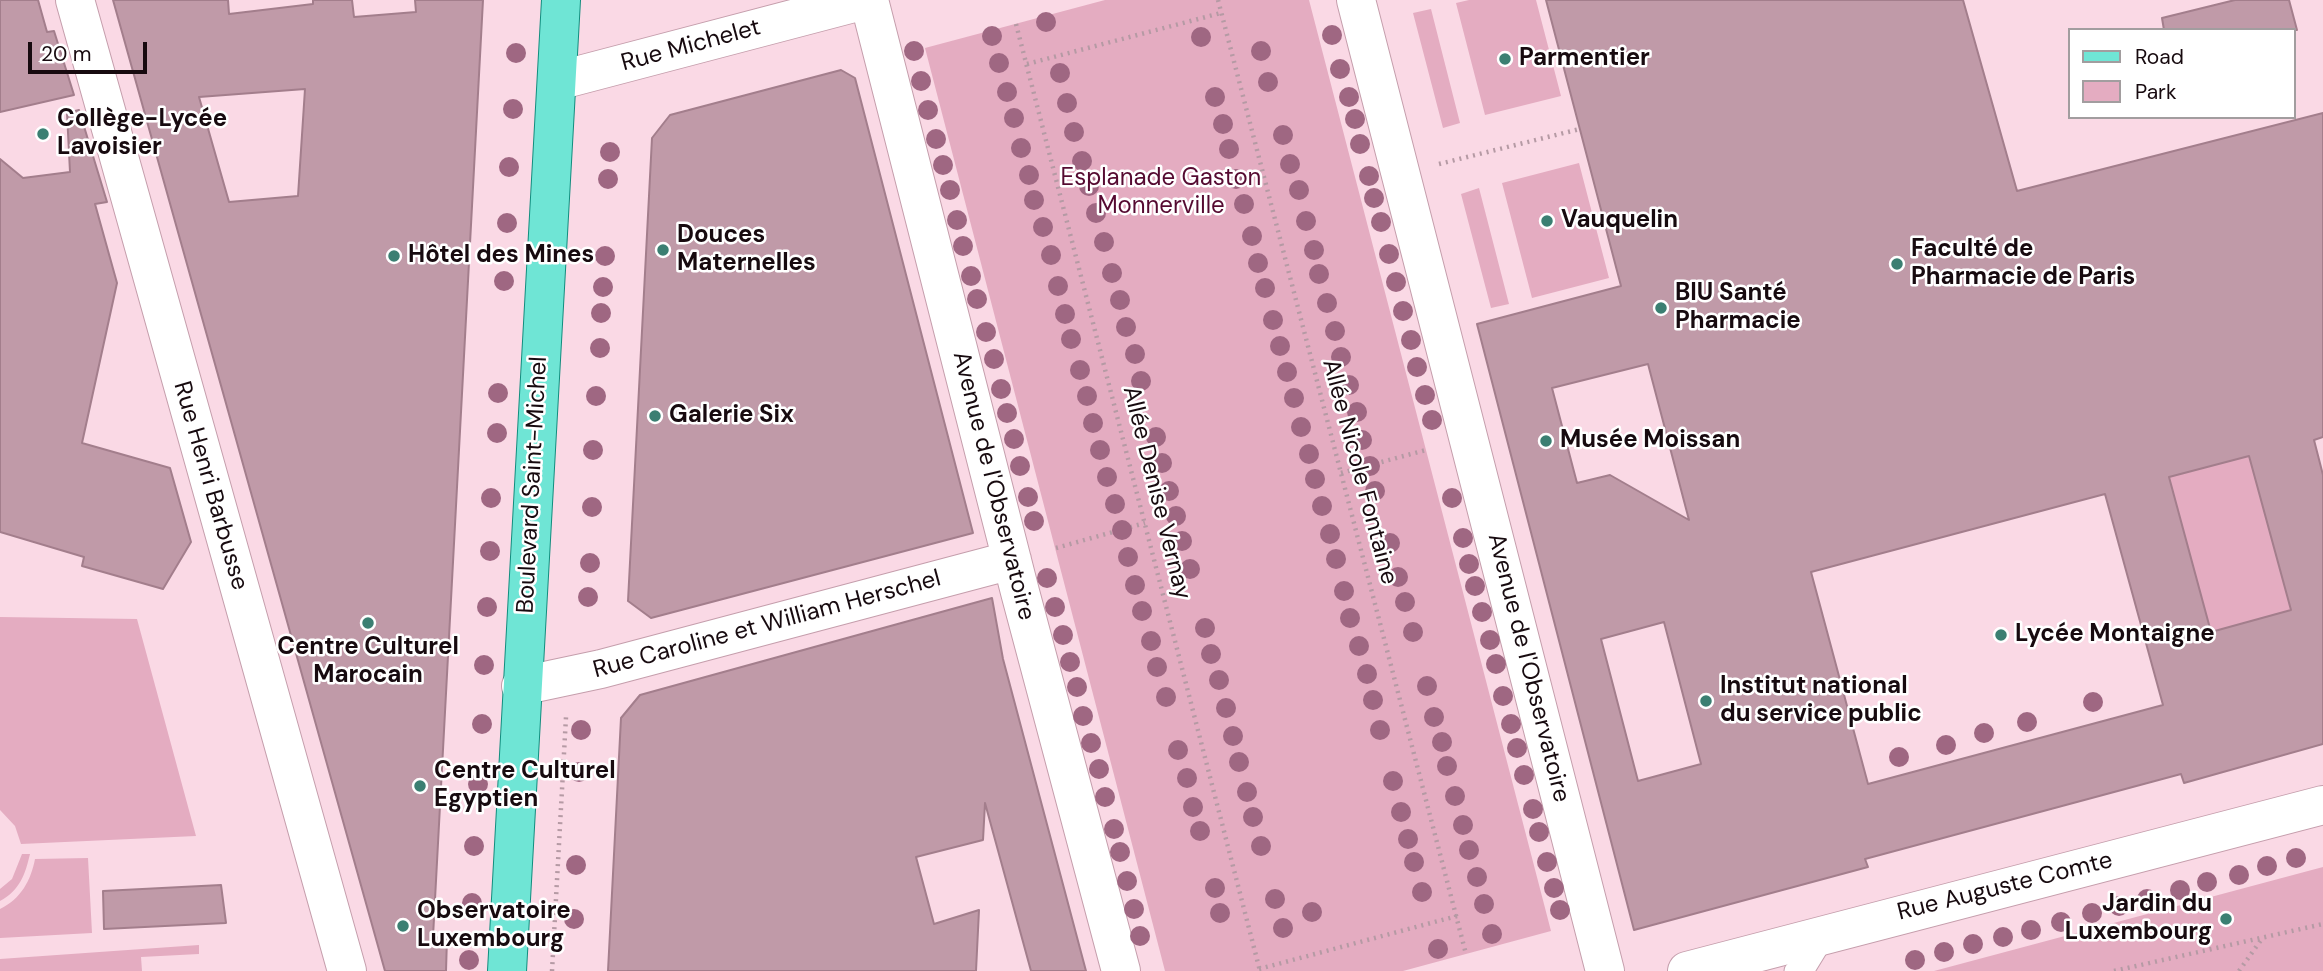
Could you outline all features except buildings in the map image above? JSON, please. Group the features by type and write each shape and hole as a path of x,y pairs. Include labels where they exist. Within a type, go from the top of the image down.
{"main road":[{"name":"Boulevard Saint-Michel","path":"508,971 521,686 561,0"}],"street":[{"name":"Rue Henri Barbusse","path":"75,0 347,971"},
{"name":"Rue Michelet","path":"557,81 867,0"},
{"name":"Avenue de l'Observatoire","path":"867,0 1121,971"},
{"name":"Avenue de l'Observatoire","path":"1356,0 1605,971"},
{"name":"Rue Caroline et William Herschel","path":"521,686 601,669 1012,560"},
{"name":"Rue Auguste Comte","path":"1687,971 1828,932 2323,805"}],"lane":[{"path":"1794,971 1806,968 1828,932"}],"path":[{"name":"Allée Nicole Fontaine","path":"1218,0 1466,954"},
{"path":"1027,64 1221,13"},
{"name":"Allée Denise Vernay","path":"1016,23 1260,970"},
{"path":"1438,164 1580,129"},
{"path":"1341,473 1426,450"},
{"path":"1056,548 1146,523"},
{"path":"253,639 385,643"},
{"path":"552,971 566,714"},
{"path":"1260,970 1457,916"},
{"path":"2115,971 2323,924"},
{"path":"2239,971 2262,939"}],"green space":[{"name":"Esplanade Gaston Monnerville","path":"1105,0 1309,0 1551,931 1403,971 1165,971 925,48"},
{"path":"1469,0 1536,0 1561,96 1485,115 1456,3"},
{"path":"1431,9 1460,123 1443,128 1413,13"},
{"path":"1579,163 1609,278 1532,298 1502,183"},
{"path":"1479,188 1509,304 1491,308 1461,194"},
{"path":"2249,456 2291,610 2211,632 2169,477"},
{"path":"0,617 137,619 196,836 21,844 15,826 0,810"},
{"path":"22,854 30,854 24,875 17,887 0,901 0,889 12,879"},
{"path":"88,858 92,933 0,938 0,909 14,900 24,888 35,859"},
{"name":"Jardin du Luxembourg","path":"2323,867 2323,971 1934,971"},
{"path":"199,945 199,954 141,957 142,971 0,971 0,959"}],"place":[{"name":"Parmentier","path":"1505,59"},
{"name":"Collège-Lycée Lavoisier","path":"43,134"},
{"name":"Vauquelin","path":"1547,221"},
{"name":"Douces Maternelles","path":"663,250"},
{"name":"Hôtel des Mines","path":"394,256"},
{"name":"Faculté de Pharmacie de Paris","path":"1897,264"},
{"name":"BIU Santé Pharmacie","path":"1661,308"},
{"name":"Galerie Six","path":"655,416"},
{"name":"Musée Moissan","path":"1546,441"},
{"name":"Centre Culturel Marocain","path":"368,623"},
{"name":"Lycée Montaigne","path":"2001,635"},
{"name":"Institut national du service public","path":"1706,701"},
{"name":"Centre Culturel Egyptien","path":"420,786"},
{"name":"Jardin du Luxembourg","path":"2226,919"},
{"name":"Observatoire Luxembourg","path":"403,926"}]}
